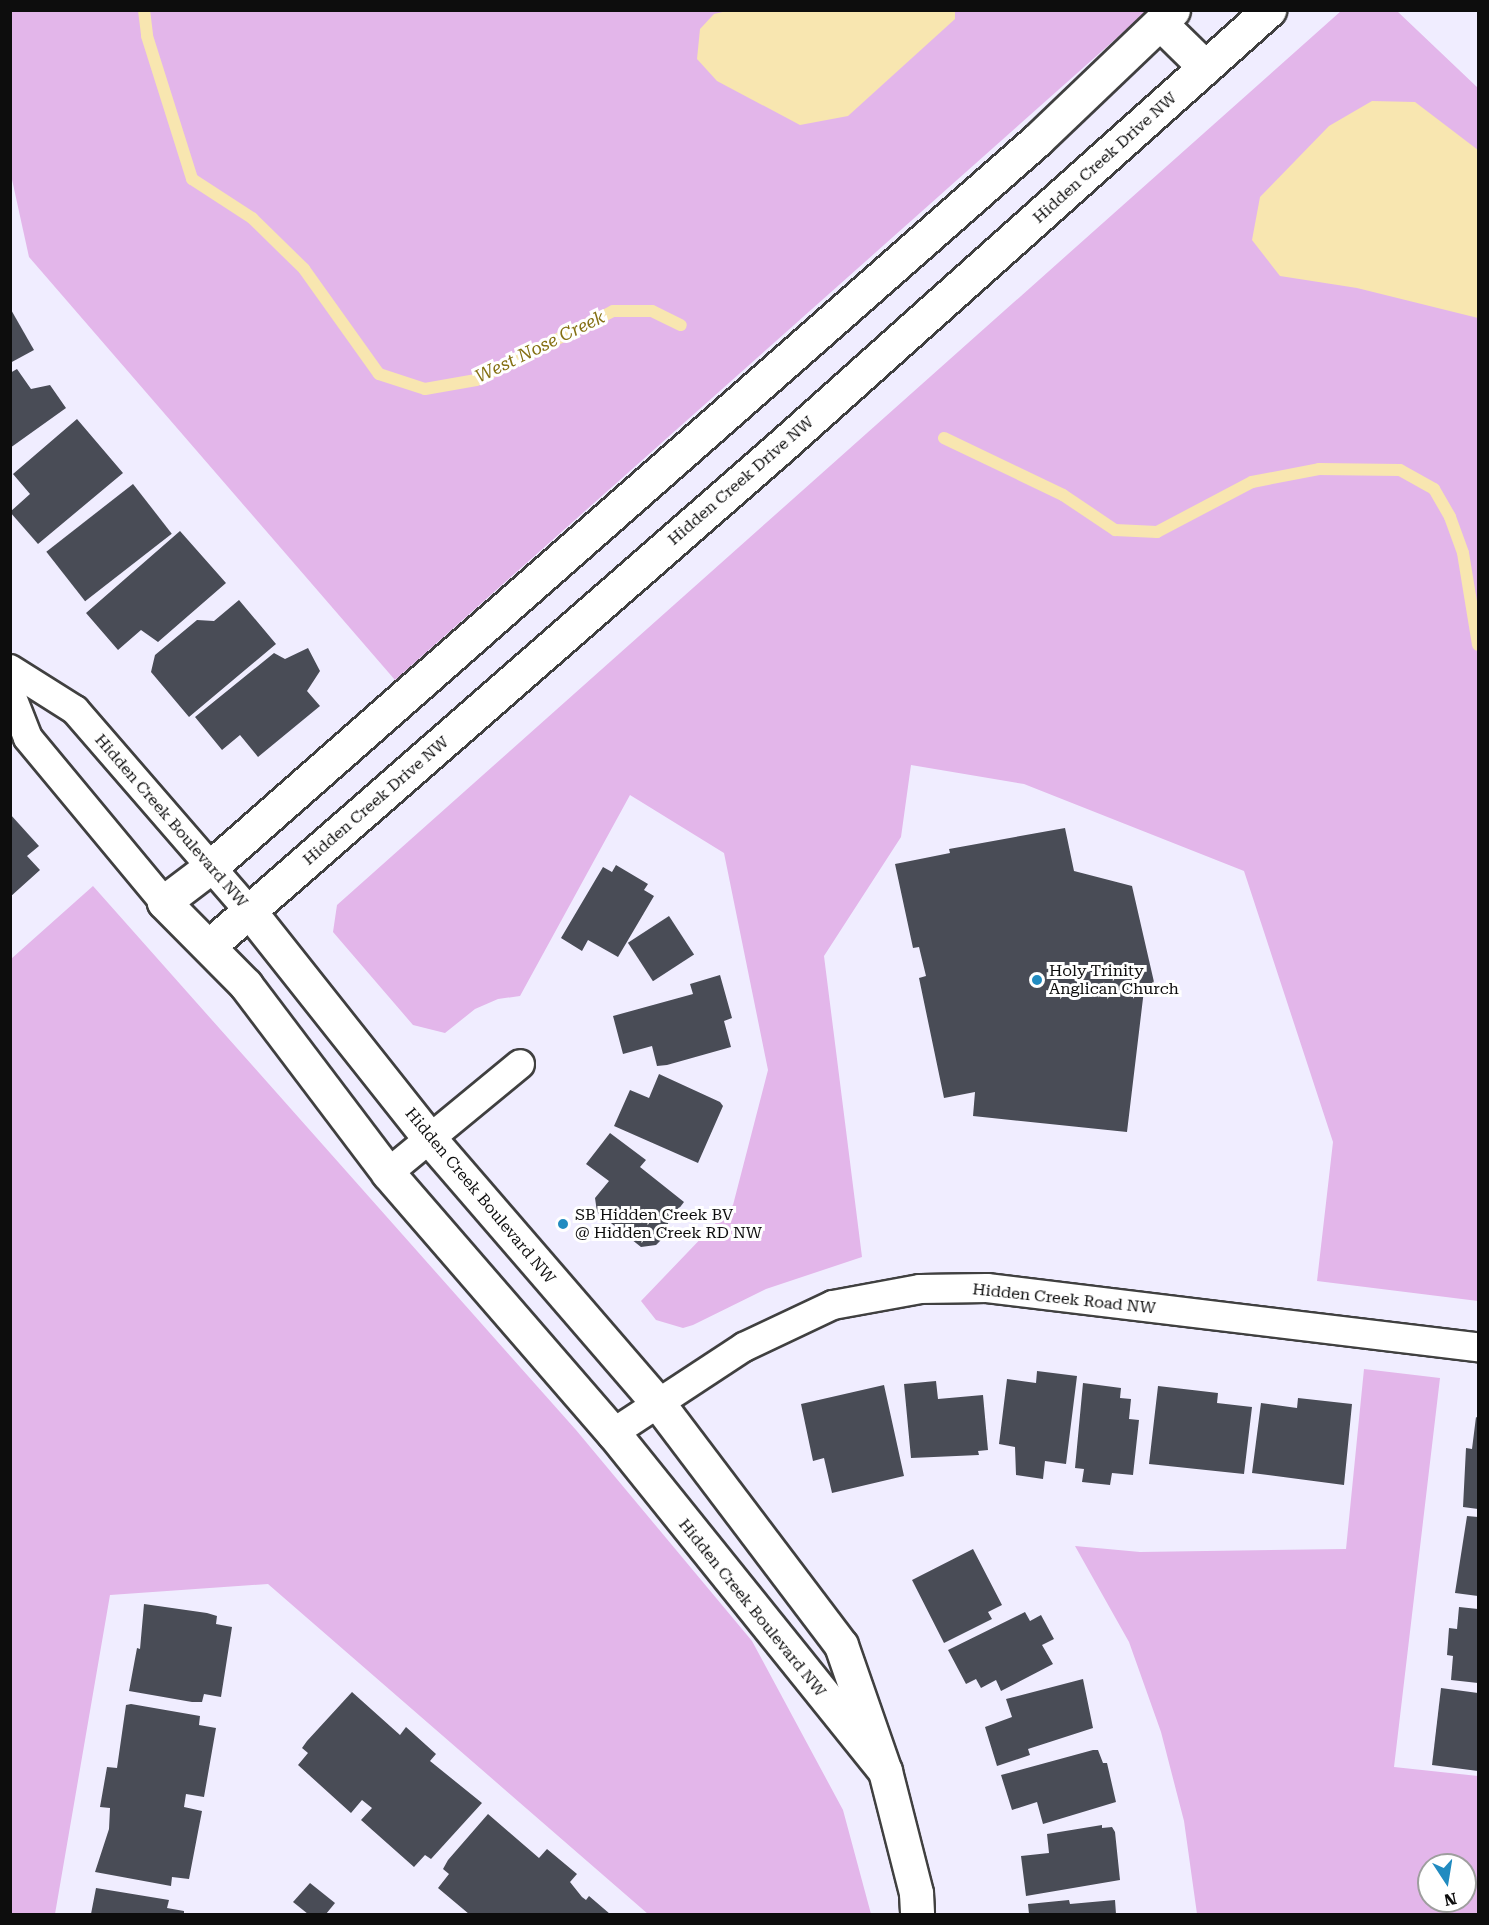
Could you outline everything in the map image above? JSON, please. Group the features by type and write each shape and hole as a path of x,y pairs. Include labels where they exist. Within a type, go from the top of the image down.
{"street":[{"name":"Hidden Creek Drive NW","path":"209,946 1269,10"},
{"path":"164,902 213,865 1037,140 1166,17 1205,68"},
{"name":"Hidden Creek Boulevard NW","path":"10,669 75,710 213,865 429,1138 658,1403 841,1645 885,1771 916,1893 917,1914"},
{"name":"Hidden Creek Boulevard NW","path":"10,692 28,738 164,902 246,985 388,1173 613,1433 885,1771"},
{"path":"388,1173 520,1064"},
{"name":"Hidden Creek Road NW","path":"613,1433 744,1347 833,1305 920,1289 987,1288 1479,1347"}],"shaded area":[{"path":"731,10 955,10 955,19 848,116 800,125 717,81 697,59 700,29 714,14"},
{"path":"10,11 1147,11 395,680 29,257 11,175"},
{"path":"1341,11 1397,11 1478,88 1478,1301 1317,1281 1333,1142 1244,871 1024,784 911,765 901,837 824,956 862,1257 766,1289 693,1325 683,1328 656,1320 641,1301 733,1205 768,1070 724,853 630,795 520,996 498,999 475,1009 445,1033 413,1025 333,932 337,905"},
{"path":"1372,101 1415,102 1478,150 1478,318 1357,288 1280,276 1252,240 1260,197 1329,126"},
{"path":"93,886 576,1430 752,1641 843,1810 871,1914 648,1914 268,1584 110,1595 55,1914 11,1914 11,959"},
{"path":"1364,1369 1440,1378 1394,1767 1478,1776 1478,1914 1197,1914 1184,1821 1161,1732 1129,1642 1075,1546 1140,1552 1346,1549"}],"building":[{"path":"10,308 34,350 10,363"},
{"path":"17,369 31,389 50,385 66,408 10,448 10,373"},
{"path":"77,419 123,473 38,544 10,512 30,494 13,474"},
{"path":"133,484 172,534 85,601 46,552"},
{"path":"180,531 226,583 158,642 141,630 118,650 86,613"},
{"path":"239,600 276,644 189,717 151,672 155,655 197,620 214,621"},
{"path":"308,648 320,671 307,691 320,706 258,757 240,735 222,750 195,717 274,653 285,659"},
{"path":"10,814 39,846 27,856 40,870 10,897"},
{"name":"Holy Trinity Anglican Church","path":"1065,828 1074,871 1132,886 1154,982 1144,990 1127,1132 973,1116 975,1092 944,1098 919,978 926,976 919,947 913,948 895,864 950,853 949,849"},
{"path":"616,865 648,884 644,890 654,896 618,957 588,940 582,951 561,938 603,867 612,872"},
{"path":"669,916 694,955 653,981 628,943"},
{"path":"720,975 732,1018 724,1021 731,1047 657,1066 652,1046 623,1054 613,1016 693,994 690,984"},
{"path":"659,1074 720,1102 723,1106 698,1163 614,1126 630,1090 649,1098"},
{"path":"610,1133 646,1160 640,1167 684,1202 668,1223 669,1232 656,1245 641,1247 597,1212 595,1198 609,1181 586,1164"},
{"path":"1037,1371 1077,1376 1066,1464 1045,1461 1043,1479 1016,1475 1015,1447 999,1444 1007,1379 1036,1383"},
{"path":"936,1381 938,1399 983,1395 988,1450 978,1451 979,1455 911,1458 904,1384"},
{"path":"1083,1383 1121,1388 1120,1398 1131,1399 1129,1419 1139,1420 1133,1475 1112,1473 1110,1485 1082,1482 1084,1469 1075,1468"},
{"path":"884,1385 904,1476 832,1493 824,1458 813,1461 801,1404"},
{"path":"1158,1386 1218,1393 1217,1403 1252,1407 1244,1474 1149,1464"},
{"path":"1298,1398 1352,1404 1344,1485 1252,1473 1261,1403 1297,1408"},
{"path":"1476,1417 1478,1418 1478,1509 1463,1507 1466,1448 1472,1449"},
{"path":"1467,1516 1478,1517 1478,1596 1455,1593"},
{"path":"973,1549 1002,1605 988,1612 992,1619 944,1643 912,1580"},
{"path":"144,1604 207,1613 217,1616 216,1624 232,1627 221,1697 204,1694 202,1702 192,1702 129,1691 137,1648 140,1649"},
{"path":"1459,1607 1478,1609 1478,1683 1451,1680 1453,1656 1447,1655 1449,1628 1457,1629"},
{"path":"1025,1612 1030,1621 1041,1615 1054,1639 1042,1645 1053,1664 1001,1691 996,1680 981,1688 976,1679 966,1684 948,1650"},
{"path":"1083,1679 1093,1728 1028,1749 1030,1755 997,1766 985,1727 1012,1717 1006,1699"},
{"path":"1441,1688 1478,1693 1478,1771 1432,1765"},
{"path":"352,1692 400,1735 406,1727 436,1754 430,1761 482,1803 431,1859 425,1855 414,1867 361,1820 372,1808 362,1800 351,1813 298,1765 308,1753 302,1748 307,1741"},
{"path":"126,1705 200,1716 199,1725 216,1728 204,1797 186,1794 184,1807 202,1811 189,1879 172,1877 171,1886 95,1872 109,1829 110,1808 100,1807 107,1767 117,1768"},
{"path":"1098,1750 1103,1763 1107,1763 1116,1802 1043,1824 1037,1802 1012,1810 1001,1775"},
{"path":"488,1814 539,1858 547,1849 577,1874 570,1882 582,1897 586,1900 589,1896 610,1914 469,1914 438,1888 449,1874 443,1869 448,1860"},
{"path":"1102,1825 1102,1828 1112,1827 1115,1832 1120,1880 1026,1896 1021,1856 1049,1853 1047,1834"},
{"path":"310,1883 335,1903 326,1914 308,1914 293,1902"},
{"path":"96,1888 169,1900 167,1908 184,1911 184,1914 91,1914"},
{"path":"1069,1900 1070,1904 1115,1900 1116,1914 1029,1914 1028,1904"}],"waterway":[{"name":"West Nose Creek","path":"144,10 147,36 192,179 252,218 304,269 379,374 425,389 476,380 613,311 652,311 681,325"},
{"name":"West Nose Creek","path":"944,438 1063,495 1115,530 1157,532 1252,482 1319,469 1400,470 1434,489 1450,517 1463,553 1478,645"}],"place":[{"name":"Holy Trinity Anglican Church","path":"1037,980"},
{"name":"SB Hidden Creek BV @ Hidden Creek RD NW","path":"563,1224"}]}
